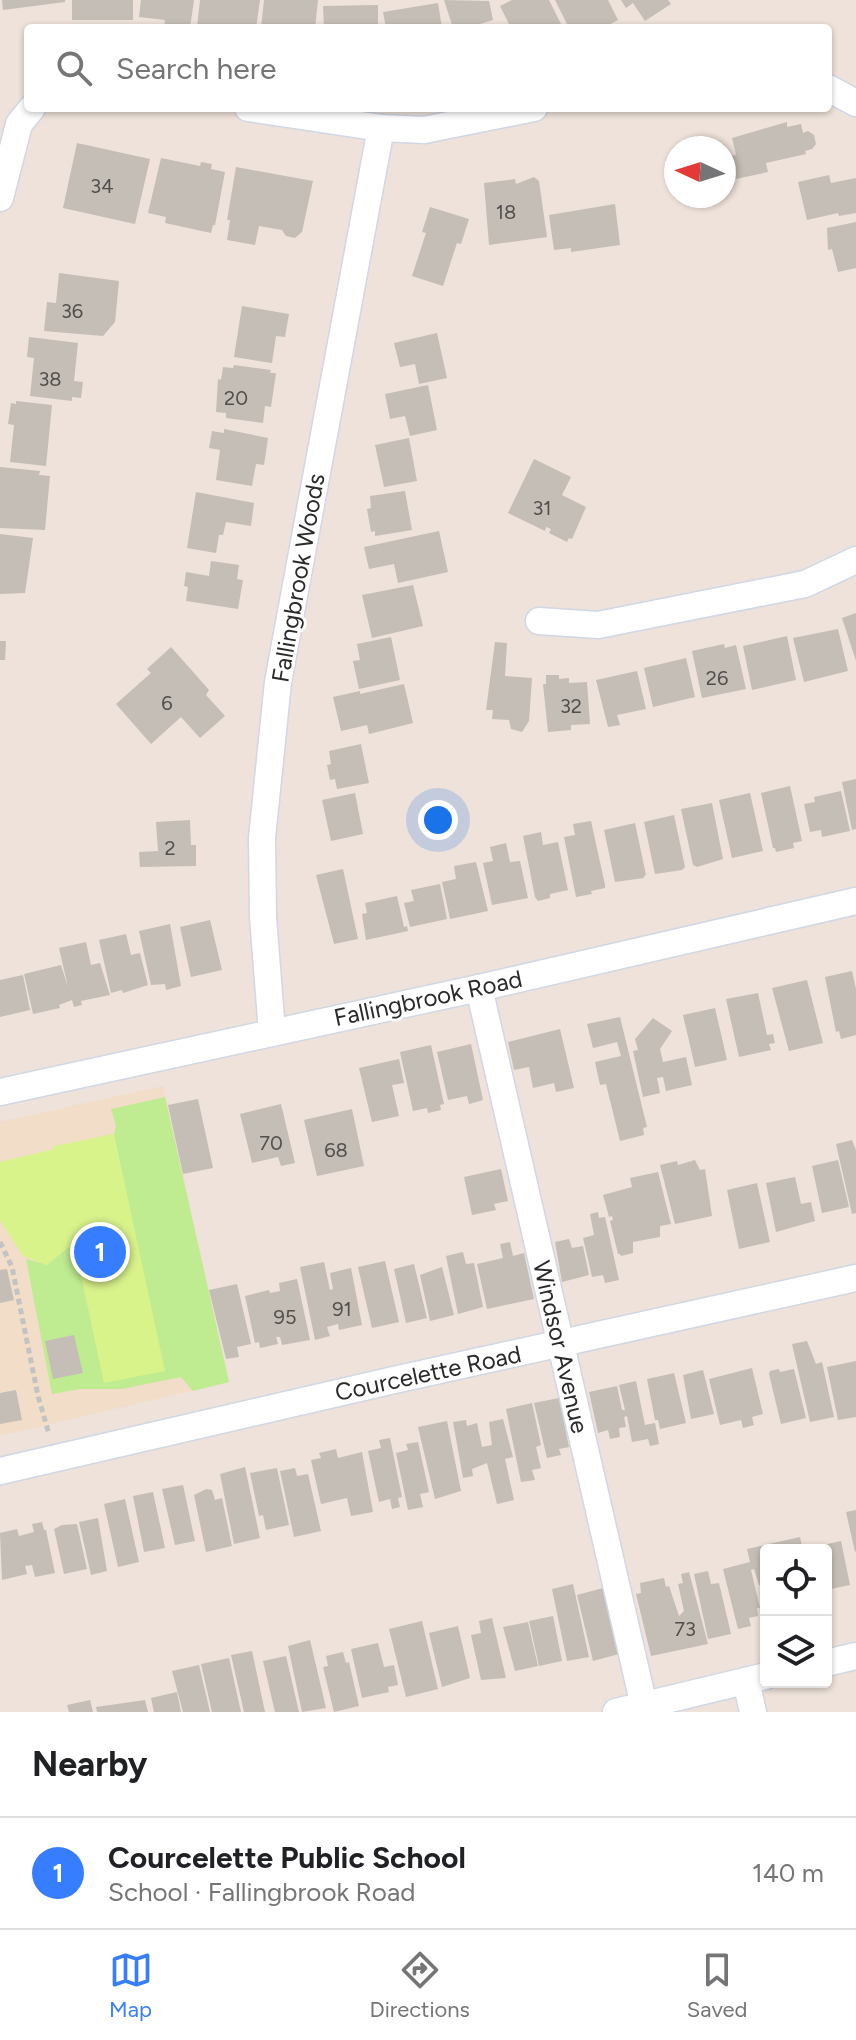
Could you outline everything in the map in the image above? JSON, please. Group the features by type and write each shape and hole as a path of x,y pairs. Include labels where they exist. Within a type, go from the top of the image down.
{"street":[{"path":"832,90 856,103"},
{"path":"0,198 19,124 29,112"},
{"path":"275,112 381,128 424,130 514,112"},
{"name":"Fallingbrook Woods","path":"272,1032 263,917 262,838 278,682 381,128"},
{"path":"539,621 598,625 805,584 856,560"},
{"name":"Fallingbrook Road","path":"0,1092 479,988 856,901"},
{"name":"Windsor Avenue","path":"479,988 644,1706"},
{"name":"Courcelette Road","path":"0,1471 856,1278"},
{"path":"832,1662 856,1656"},
{"path":"616,1712 756,1679 753,1712"}],"path":[{"path":"0,1242 12,1267 38,1396 56,1458"}],"shaded area":[{"path":"163,1086 229,1382 0,1436 0,1122"}],"green space":[{"path":"165,1097 229,1382 193,1391 181,1377 122,1389 80,1389 52,1394 26,1259 48,1265 67,1144 114,1134 116,1126 111,1109"},
{"path":"114,1134 165,1371 104,1383 74,1243 47,1265 23,1256 0,1220 0,1162 54,1149 54,1146"}],"building":[{"path":"2,0 65,0 65,2 3,10"},
{"path":"72,0 133,0 133,20 72,20"},
{"path":"141,0 194,0 191,24 164,24 165,20 139,17"},
{"path":"200,0 260,0 257,24 197,24"},
{"path":"264,0 318,0 315,24 261,24"},
{"path":"444,0 489,1 493,20 480,24 452,24"},
{"path":"512,0 549,0 561,24 509,24 500,6"},
{"path":"555,0 608,0 618,20 610,24 567,24"},
{"path":"621,0 668,0 671,4 645,21 633,3 626,8"},
{"path":"438,3 441,24 385,24 383,12"},
{"path":"378,5 378,24 324,24 323,6"},
{"path":"787,122 787,127 801,124 803,133 808,131 814,135 816,144 805,151 806,154 766,163 768,172 736,179 736,137"},
{"path":"77,143 150,159 135,224 63,208"},
{"path":"161,158 200,166 201,162 212,164 211,169 225,172 211,233 165,223 166,217 148,213"},
{"path":"236,167 313,181 302,232 295,238 286,236 282,230 259,226 255,245 227,240 230,220 227,220"},
{"path":"829,175 831,183 856,178 856,213 839,216 838,213 807,220 798,182"},
{"path":"534,177 539,181 547,237 489,245 484,183 515,179 516,184"},
{"path":"615,204 620,245 571,252 571,248 554,250 549,215"},
{"path":"430,207 469,219 461,244 457,243 443,286 412,276 426,233 422,232"},
{"path":"856,222 856,268 838,272 832,249 828,250 827,228"},
{"path":"59,273 119,281 115,322 103,336 44,331 47,302 56,303"},
{"path":"242,306 289,314 285,337 276,336 272,363 234,357"},
{"path":"437,333 447,378 419,384 415,364 400,367 394,343"},
{"path":"29,337 78,343 74,381 83,382 81,398 72,397 72,401 30,396 34,358 27,357"},
{"path":"234,365 276,373 271,407 265,406 263,423 226,418 226,413 216,412 218,379 221,380 223,367 233,368"},
{"path":"428,385 437,430 410,436 405,416 390,419 385,394"},
{"path":"16,401 52,405 46,466 10,462 14,425 8,424 11,403 16,404"},
{"path":"224,429 268,438 264,465 256,464 252,486 216,480 220,450 209,448 212,431 224,433"},
{"path":"409,438 417,481 384,487 375,445"},
{"path":"534,459 571,477 562,495 586,507 572,539 569,538 567,542 549,533 551,529 546,527 545,531 508,513"},
{"path":"0,467 40,471 39,475 50,476 45,530 0,528"},
{"path":"405,491 412,530 375,536 375,531 371,532 367,509 371,508 370,496"},
{"path":"196,492 254,503 251,526 226,522 223,535 219,535 216,553 187,548"},
{"path":"439,531 448,572 398,583 394,564 369,569 364,547"},
{"path":"0,534 33,538 25,593 0,594"},
{"path":"211,561 239,565 237,579 243,580 238,609 186,601 186,572 209,576"},
{"path":"413,585 423,626 372,638 362,595"},
{"path":"856,613 856,661 842,618"},
{"path":"838,629 848,671 804,682 793,638"},
{"path":"787,636 796,680 752,690 743,646"},
{"path":"391,637 400,680 359,689 353,661 360,660 357,644"},
{"path":"0,641 6,641 5,660 0,660"},
{"path":"495,642 507,643 505,676 532,678 529,721 522,732 511,729 509,720 492,719 493,710 486,710"},
{"path":"724,644 725,648 736,645 746,689 702,698 692,651"},
{"path":"171,647 209,690 206,695 225,716 200,738 181,717 151,744 116,704 151,673 147,669"},
{"path":"686,658 695,697 653,707 644,668"},
{"path":"637,671 646,709 617,715 620,725 608,727 596,680"},
{"path":"546,675 569,678 569,683 587,682 590,724 571,725 571,730 548,732 543,684 546,684"},
{"path":"404,684 413,723 369,734 367,725 341,731 333,697"},
{"path":"361,744 369,783 337,789 335,779 330,780 327,765 331,764 329,751"},
{"path":"856,779 856,829 852,830 842,782"},
{"path":"790,786 802,841 793,843 794,848 776,852 761,793"},
{"path":"841,791 850,831 822,837 821,830 810,832 804,804 815,802 814,797"},
{"path":"355,793 363,834 331,841 322,800"},
{"path":"750,793 763,851 732,858 719,800"},
{"path":"712,803 723,859 697,867 693,865 681,809"},
{"path":"674,815 685,867 655,874 644,822"},
{"path":"190,820 191,845 196,845 196,866 140,867 139,852 158,851 156,822"},
{"path":"591,821 605,888 576,897 564,837 575,835 573,824"},
{"path":"635,823 646,875 644,878 615,882 604,830"},
{"path":"541,832 543,845 558,842 568,890 550,894 550,898 538,901 523,836"},
{"path":"506,843 510,862 520,861 528,898 492,905 483,863 493,861 490,847"},
{"path":"476,862 488,911 450,919 442,882 456,879 454,866"},
{"path":"343,869 358,939 334,944 316,875"},
{"path":"440,884 447,919 410,927 404,903 414,901 411,890"},
{"path":"397,896 404,927 407,926 408,931 366,940 362,914 367,913 365,903"},
{"path":"210,920 222,970 191,977 180,927"},
{"path":"170,924 181,986 166,990 165,984 151,985 139,931"},
{"path":"126,934 131,955 140,953 148,985 123,993 122,990 111,993 99,940"},
{"path":"86,942 91,965 100,963 110,995 81,1001 82,1005 74,1007 72,1000 59,1005 60,1008 33,1014 24,974 61,965 68,987 59,948"},
{"path":"852,971 856,989 856,1035 841,1039 839,1031 836,1032 825,977"},
{"path":"23,975 30,1010 0,1017 0,980"},
{"path":"807,980 823,1043 789,1051 772,988"},
{"path":"758,993 767,1035 773,1034 775,1043 769,1044 771,1050 739,1057 726,999"},
{"path":"715,1008 727,1060 695,1067 683,1015"},
{"path":"620,1017 647,1127 643,1128 644,1135 620,1141 606,1084 600,1085 595,1062 621,1056 617,1042 593,1048 587,1024"},
{"path":"653,1018 672,1031 660,1049 663,1062 686,1057 692,1085 666,1091 663,1077 657,1078 660,1093 643,1097 633,1051 638,1050 635,1039"},
{"path":"560,1029 574,1088 556,1092 554,1083 533,1088 529,1067 514,1070 508,1042"},
{"path":"471,1044 483,1100 469,1104 467,1096 448,1100 437,1052"},
{"path":"431,1045 444,1104 440,1105 441,1110 428,1113 427,1108 413,1111 400,1052"},
{"path":"399,1059 404,1083 392,1085 399,1116 372,1122 359,1068"},
{"path":"198,1099 213,1168 183,1174 168,1105"},
{"path":"281,1104 295,1163 281,1166 278,1157 252,1163 240,1114"},
{"path":"352,1109 364,1166 317,1176 304,1120"},
{"path":"852,1140 856,1150 856,1213 852,1214 836,1144"},
{"path":"695,1160 700,1170 705,1169 712,1216 675,1224 660,1165 677,1161 678,1165"},
{"path":"838,1160 849,1207 822,1213 812,1166"},
{"path":"501,1169 508,1201 494,1204 496,1210 472,1215 464,1177"},
{"path":"658,1172 671,1224 660,1226 660,1237 633,1242 633,1253 621,1256 610,1221 613,1220 612,1216 609,1217 603,1195 632,1187 630,1178"},
{"path":"795,1177 801,1204 811,1202 815,1221 776,1232 766,1183"},
{"path":"757,1183 770,1242 739,1249 727,1190"},
{"path":"598,1212 599,1218 605,1217 619,1280 605,1283 603,1275 592,1277 583,1238 594,1235 590,1214"},
{"path":"569,1239 572,1248 583,1246 589,1275 562,1282 555,1242"},
{"path":"510,1242 513,1256 524,1253 534,1299 487,1309 477,1264 503,1258 500,1244"},
{"path":"463,1252 466,1264 474,1263 483,1307 458,1314 446,1256"},
{"path":"385,1261 399,1322 372,1328 358,1267"},
{"path":"324,1262 330,1290 333,1289 330,1273 351,1268 362,1325 339,1330 338,1324 327,1327 330,1336 315,1340 300,1267"},
{"path":"414,1264 427,1318 406,1323 394,1269"},
{"path":"442,1267 454,1315 430,1321 420,1275"},
{"path":"7,1269 14,1300 0,1303 0,1270"},
{"path":"297,1279 310,1340 282,1345 280,1337 276,1337 278,1344 260,1348 259,1342 255,1343 245,1296 269,1290 270,1293 280,1291 279,1283"},
{"path":"237,1284 251,1344 237,1347 239,1357 226,1359 209,1290"},
{"path":"74,1335 83,1373 53,1379 45,1341"},
{"path":"807,1341 816,1364 822,1362 834,1417 810,1422 792,1344"},
{"path":"856,1361 856,1417 838,1420 827,1367"},
{"path":"752,1368 763,1414 752,1417 754,1425 743,1428 741,1420 720,1425 709,1379"},
{"path":"779,1369 780,1372 794,1369 806,1418 781,1424 769,1374"},
{"path":"703,1370 714,1414 691,1419 683,1375"},
{"path":"674,1373 686,1423 660,1429 658,1420 655,1420 647,1379"},
{"path":"636,1381 645,1425 655,1423 659,1444 650,1446 648,1439 632,1442 627,1416 624,1417 626,1427 619,1428 620,1437 610,1439 608,1430 598,1433 589,1392 617,1386 622,1410 625,1410 619,1385"},
{"path":"16,1390 22,1420 0,1424 0,1393"},
{"path":"559,1398 569,1447 559,1449 561,1455 547,1458 534,1403"},
{"path":"532,1403 541,1445 536,1447 541,1468 532,1470 535,1480 521,1482 506,1409"},
{"path":"503,1419 513,1457 505,1459 514,1500 497,1504 487,1463 472,1469 473,1476 463,1478 453,1422 466,1420 467,1426 477,1423 482,1447 492,1445 489,1422"},
{"path":"447,1421 461,1491 435,1499 418,1427"},
{"path":"390,1438 402,1497 398,1498 400,1507 392,1509 390,1499 379,1502 368,1451 381,1448 379,1440"},
{"path":"418,1442 429,1492 420,1494 423,1507 408,1510 396,1453 408,1450 406,1444"},
{"path":"336,1449 338,1458 362,1452 373,1512 351,1516 347,1498 321,1504 311,1460 321,1458 319,1453"},
{"path":"245,1467 260,1538 234,1544 220,1474"},
{"path":"277,1468 289,1525 266,1530 263,1515 259,1516 250,1473"},
{"path":"295,1468 297,1476 308,1474 321,1531 294,1537 280,1471"},
{"path":"183,1485 195,1541 175,1545 162,1489"},
{"path":"206,1489 212,1490 215,1500 222,1498 232,1546 206,1552 194,1495"},
{"path":"153,1492 165,1548 144,1552 133,1496"},
{"path":"125,1499 139,1562 118,1567 104,1504"},
{"path":"856,1510 856,1551 855,1552 846,1512"},
{"path":"98,1518 107,1571 91,1575 79,1522"},
{"path":"42,1522 55,1573 35,1577 32,1565 25,1566 27,1574 2,1580 0,1533 17,1529 19,1536 34,1532 32,1524"},
{"path":"77,1524 87,1569 64,1574 54,1529"},
{"path":"800,1537 802,1544 769,1544"},
{"path":"841,1541 850,1585 832,1589 832,1544 828,1544"},
{"path":"760,1546 760,1585 754,1569 751,1570 760,1608 757,1608 758,1616 749,1618 751,1626 738,1629 723,1569 750,1562 747,1549"},
{"path":"708,1571 711,1584 719,1583 731,1634 708,1639 694,1574"},
{"path":"689,1572 708,1644 651,1656 636,1594 641,1593 640,1583 664,1578 679,1616 684,1611 678,1584 683,1583 681,1574"},
{"path":"573,1584 589,1657 567,1661 552,1589"},
{"path":"603,1588 619,1654 593,1661 577,1595"},
{"path":"553,1616 562,1661 539,1666 529,1621"},
{"path":"492,1618 506,1678 481,1680 471,1635 481,1633 479,1621"},
{"path":"422,1621 438,1689 406,1697 389,1629"},
{"path":"528,1622 538,1666 515,1671 503,1627"},
{"path":"458,1626 470,1678 442,1687 429,1633"},
{"path":"310,1640 326,1708 302,1712 288,1646"},
{"path":"378,1643 384,1667 394,1665 398,1685 388,1687 389,1692 362,1698 351,1649"},
{"path":"252,1651 265,1712 244,1712 231,1655"},
{"path":"343,1652 346,1663 349,1662 359,1706 334,1712 323,1667 328,1666 326,1656"},
{"path":"286,1656 299,1712 275,1712 263,1661"},
{"path":"229,1658 241,1712 212,1712 201,1664"},
{"path":"199,1665 210,1712 183,1712 172,1671"},
{"path":"177,1692 181,1712 154,1712 151,1698"},
{"path":"90,1700 93,1712 69,1712 67,1705"},
{"path":"145,1700 148,1712 97,1712 96,1707"}],"place":[{"name":"Courcelette Public School","path":"100,1252"}]}
